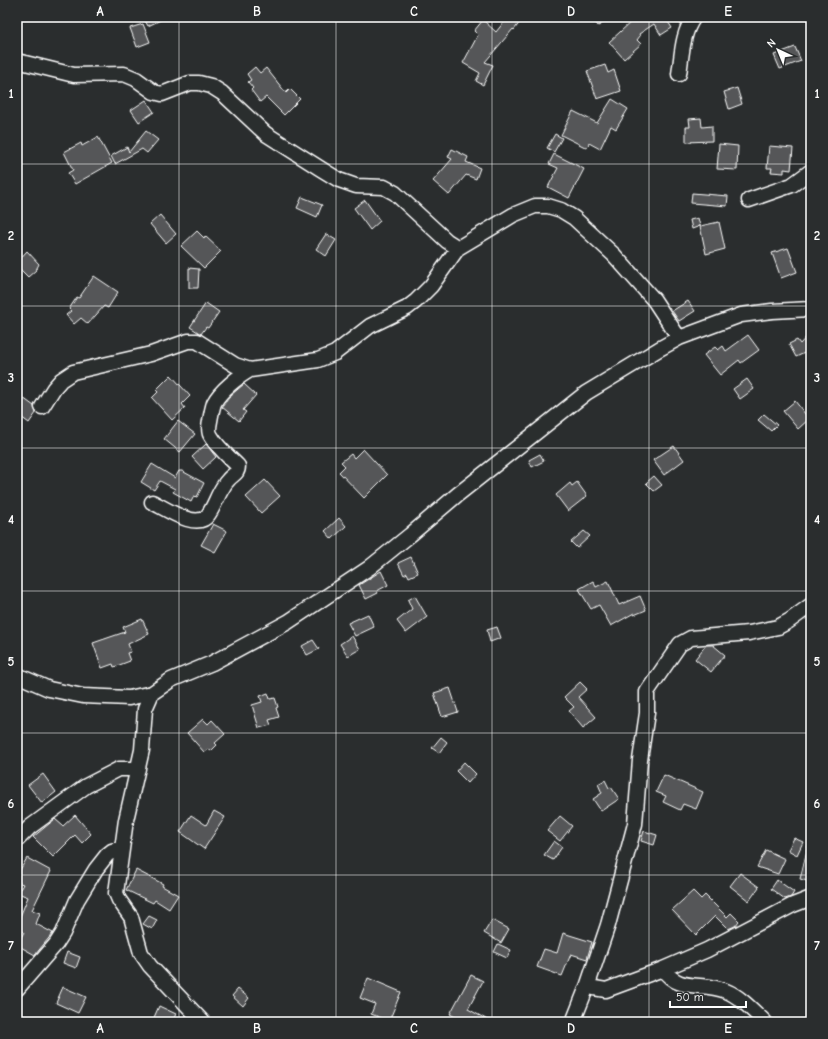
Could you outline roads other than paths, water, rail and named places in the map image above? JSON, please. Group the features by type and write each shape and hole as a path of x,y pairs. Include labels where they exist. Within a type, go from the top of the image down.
{"street":[{"path":"679,74 684,39 694,17"},
{"path":"17,61 74,75 124,74 136,78 154,92 162,94 190,83 199,83 211,86 222,93 266,134 321,170 339,180 356,186 384,187 396,193 447,240 458,248"},
{"path":"749,200 792,185 811,171"},
{"path":"152,502 190,520 200,521 207,517 227,480 238,471 238,466 214,441 210,435 209,428 211,413 215,402 240,375 250,370 327,358 370,326 416,302 432,286 458,248 513,215 535,206 548,206 561,210 574,218 614,255 654,300 679,338"},
{"path":"17,675 48,688 83,696 129,698 152,693 171,680 212,663 288,622 369,568 457,494 586,393 679,338 742,315 772,311 811,309"},
{"path":"42,407 54,388 73,372 151,354 188,341 197,341 235,365 250,370"},
{"path":"574,1020 608,926 635,824 640,760 646,713 646,692 680,644 691,638 749,633 778,628 789,622 811,605"},
{"path":"152,693 145,709 142,750 126,820 116,893 131,917 141,953 150,966 203,1022"},
{"path":"17,840 30,827 86,786 119,769 138,769"},
{"path":"17,989 56,944 63,933 77,900 96,870 112,851 122,848"},
{"path":"574,1020 586,1004 606,990 663,969 707,950 793,905 811,898"},
{"path":"663,969 674,982 708,986 725,990 737,996 765,1022"},
{"path":"588,984 594,988 606,990"}]}
